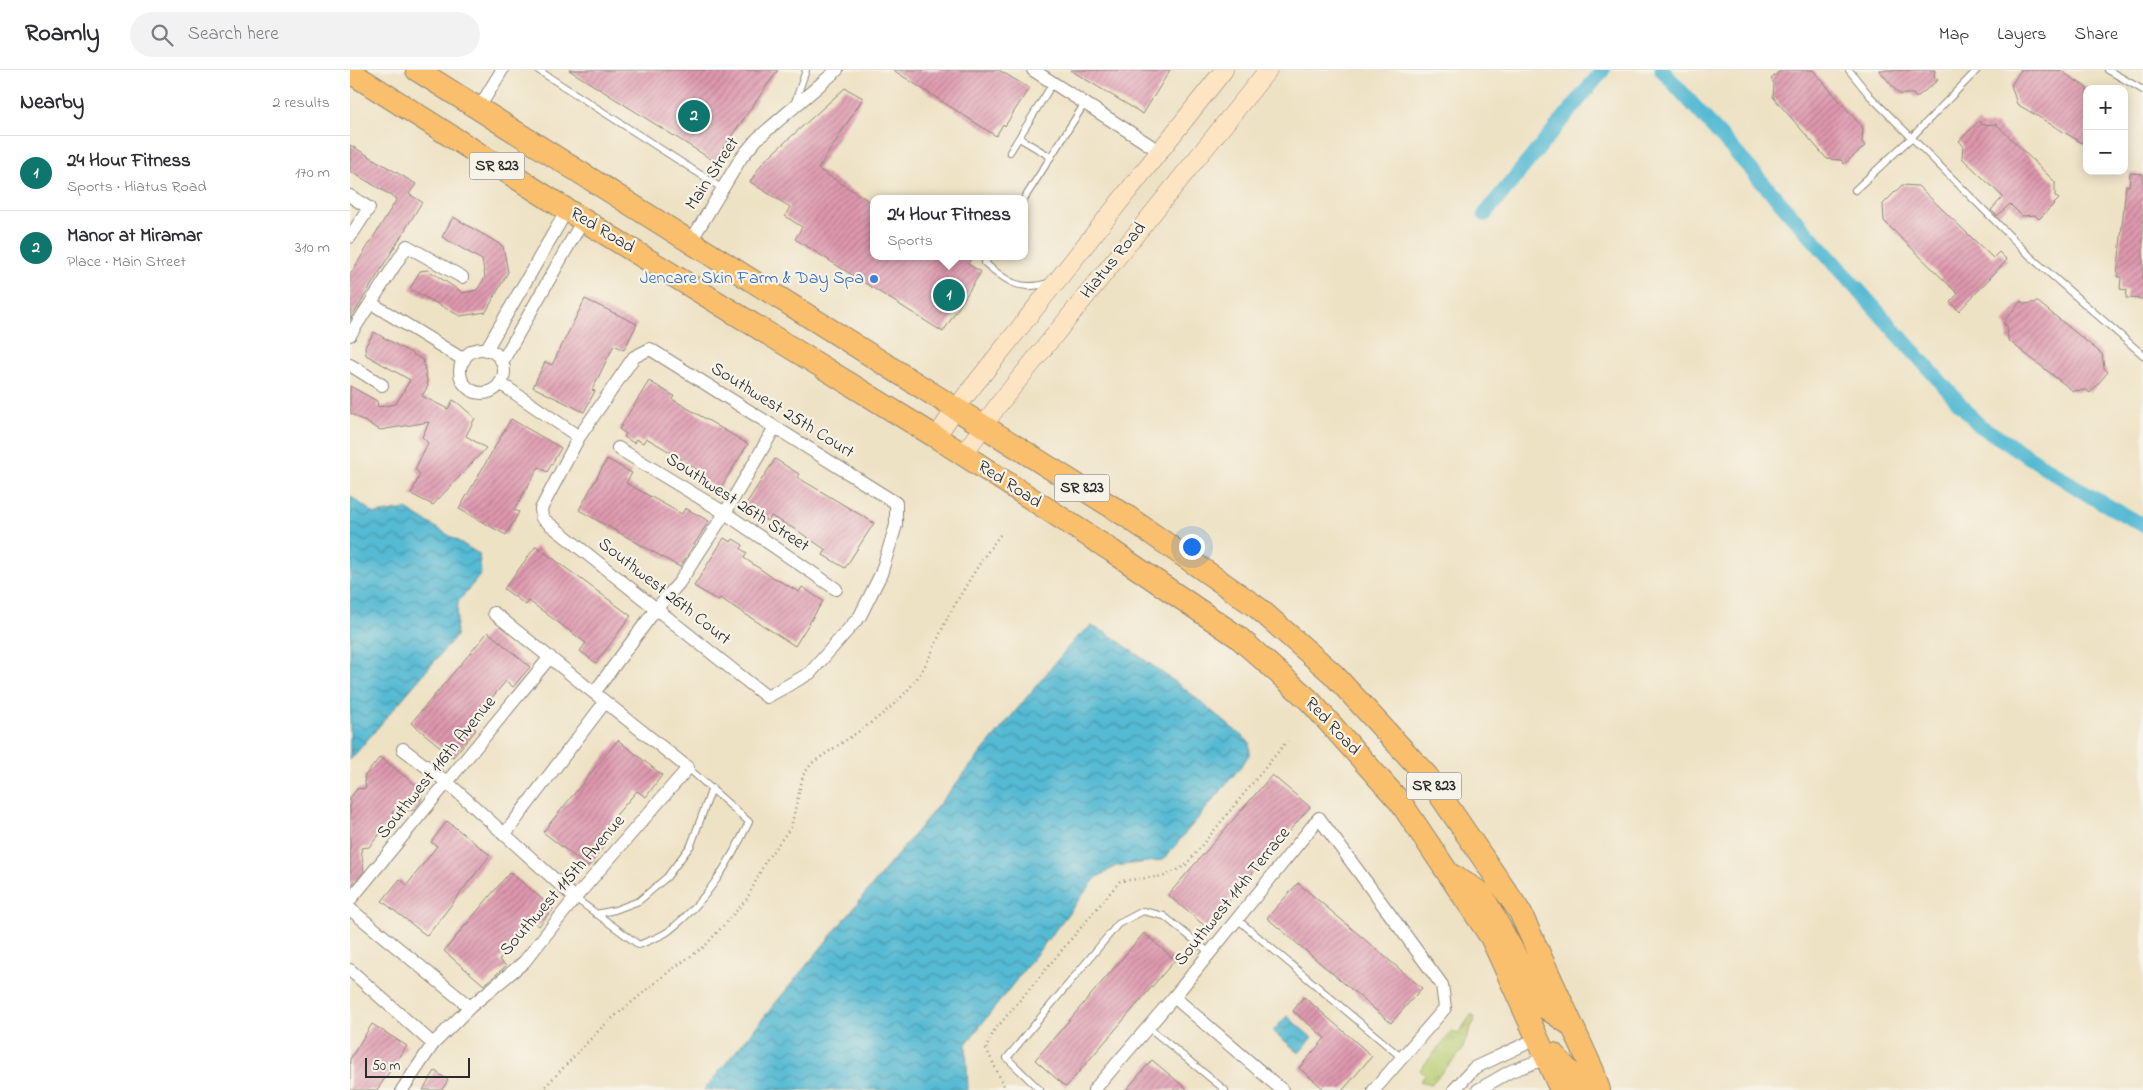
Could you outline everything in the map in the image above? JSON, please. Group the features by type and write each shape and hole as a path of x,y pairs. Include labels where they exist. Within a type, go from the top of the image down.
{"highway":[{"name":"Red Road","path":"417,70 1128,517 1258,608 1334,674 1427,776 1520,912 1599,1090"},
{"name":"Red Road","path":"350,72 575,215 936,437 1112,551 1238,637 1310,701 1401,803 1491,938 1561,1090"},
{"path":"1448,873 1481,893 1543,1006 1572,1026"},
{"path":"1538,1038 1580,1084 1582,1090"}],"main road":[{"name":"Hiatus Road","path":"936,437 956,408 1224,70"},
{"name":"Hiatus Road","path":"963,455 983,426 1268,70"}],"street":[{"path":"478,108 502,70"},
{"name":"Main Street","path":"691,241 741,158 757,138 837,70"},
{"path":"1033,70 1159,151"},
{"path":"350,196 369,208 350,237"},
{"path":"486,350 575,215"},
{"path":"502,362 575,215"},
{"path":"350,335 407,246 462,277"},
{"path":"371,303 464,360"},
{"name":"Southwest 25th Court","path":"579,437 634,357 650,349 896,503 896,525 881,574 860,616 810,673 768,697"},
{"path":"486,350 495,354 502,362 504,372 496,388 483,393 470,390 462,379 461,366 464,360 474,352 486,350"},
{"path":"350,365 382,385"},
{"path":"500,383 579,437"},
{"path":"594,693 656,608 679,583 725,513 775,427"},
{"name":"Southwest 26th Court","path":"579,437 541,509 542,518 768,697"},
{"name":"Southwest 26th Street","path":"618,448 725,513 836,589"},
{"path":"494,613 688,768"},
{"name":"Southwest 116th Avenue","path":"350,900 448,783 550,656"},
{"path":"504,835 605,702"},
{"path":"402,749 448,783 575,898"},
{"name":"Southwest 115th Avenue","path":"402,1090 433,1044 470,1007 524,962 575,898 688,768"},
{"name":"Southwest 114h Terrace","path":"1094,1090 1174,997 1319,818 1442,984 1445,1008 1402,1058"},
{"path":"350,909 470,1007"},
{"path":"350,970 433,1044"},
{"path":"1174,997 1282,1090"},
{"path":"1454,1090 1474,1068 1538,1038"},
{"path":"1374,1090 1402,1058"},
{"path":"1478,1090 1511,1071 1547,1058"}],"lane":[{"path":"538,70 723,189"},
{"path":"794,107 806,70"},
{"path":"1849,70 1870,96 2033,259 2143,355"},
{"path":"1855,190 1912,138 1978,70"},
{"path":"2108,70 2143,90"},
{"path":"1010,152 1053,83"},
{"path":"1027,195 1085,103"},
{"path":"1019,138 1051,157"},
{"path":"987,260 985,263 1001,277 1027,287 1034,288 1058,279"},
{"path":"575,898 639,945 669,931 695,906 730,861 749,822 688,768"},
{"path":"596,914 615,910 639,901 667,876 692,845 712,788"},
{"path":"1040,1090 1007,1058 1118,924 1143,911 1164,916 1210,953"},
{"path":"1237,919 1402,1058"},
{"path":"1148,1027 1225,1090"}],"path":[{"path":"542,1090 603,1026 672,970 704,947 747,899 765,862 791,827 803,775 812,762 892,707 913,684 931,655 949,616 984,555 1001,534"},
{"path":"1006,1090 986,1048 994,1031 1120,881 1165,876 1184,866 1287,741"}],"green space":[{"path":"1472,1014 1475,1018 1461,1052 1431,1084 1420,1081 1425,1075 1420,1070 1452,1031 1458,1034"}],"water":[{"path":"350,496 375,514 406,509 479,554 481,574 458,602 456,636 350,760"},
{"path":"1091,626 1107,633 1185,689 1249,742 1250,753 1243,764 1163,860 1116,866 1096,878 966,1044 968,1090 704,1090 1074,640"},
{"path":"1287,1016 1312,1038 1299,1053 1273,1031"}],"building":[{"path":"569,70 778,70 714,161"},
{"path":"893,70 999,70 1029,88 1005,126 1003,124 996,136"},
{"path":"1070,70 1170,70 1143,114"},
{"path":"1781,70 1813,70 1863,128 1862,142 1865,146 1844,164 1841,160 1827,159 1773,97 1774,83 1771,79"},
{"path":"1879,70 1935,70 1934,76 1938,80 1916,98 1913,94 1899,94"},
{"path":"2021,70 2060,70 2083,85 2083,144 2017,104 2011,85"},
{"path":"845,88 863,98 818,169 870,202 870,260 970,260 968,264 981,272 943,332 795,239 802,227 785,216 790,207 750,182 763,162"},
{"path":"1979,121 1982,125 1996,124 2055,182 2055,196 2059,199 2039,219 2035,215 2022,216 2010,204 1997,216 1991,210 2003,197 1962,158 1963,145 1959,141"},
{"path":"350,145 416,184 409,194 422,202 350,320 350,275 397,199 350,171"},
{"path":"2130,173 2143,174 2143,299 2126,298 2127,290 2120,289 2121,277 2117,277 2126,185 2129,186"},
{"path":"1902,185 1918,186 1993,258 1999,252 2007,260 1959,311 1950,302 1958,294 1884,221 1883,204"},
{"path":"453,217 503,246 508,272 486,312 460,316 410,289 420,271 428,270 463,293 477,290 485,277 482,260 442,237"},
{"path":"585,299 637,324 624,350 614,345 592,390 595,391 584,412 533,387 545,362 552,365"},
{"path":"2021,301 2025,304 2038,302 2102,354 2104,368 2108,372 2090,393 2086,390 2073,391 2008,340 2007,326 2003,323"},
{"path":"374,332 423,360 428,386 422,396 448,409 453,400 458,403 475,418 466,436 486,448 433,505 411,494 420,474 415,469 428,443 422,437 429,422 380,430 350,413 350,386 377,401 378,407 396,404 410,380 366,355 365,347"},
{"path":"649,381 674,396 672,399 748,444 719,490 698,477 701,472 646,438 643,443 636,439 634,443 624,437 626,434 619,429"},
{"path":"511,419 561,448 547,472 539,467 514,510 519,512 506,535 459,509"},
{"path":"607,459 632,473 626,483 682,514 685,508 709,521 680,567 579,510"},
{"path":"775,459 799,474 797,477 874,523 845,568 823,555 826,550 798,531 771,516 768,521 762,518 760,521 750,515 752,512 744,507"},
{"path":"724,538 731,542 733,539 743,545 741,549 747,553 744,558 769,575 799,592 802,587 823,601 795,646 720,598 718,601 694,586"},
{"path":"536,546 631,616 596,663 580,651 586,643 529,601 526,605 504,589"},
{"path":"488,632 530,667 513,687 506,681 469,725 476,730 453,757 411,723"},
{"path":"618,740 662,775 646,797 637,791 617,814 597,841 604,846 588,867 543,832"},
{"path":"380,757 420,788 421,801 414,810 392,812 393,819 369,847 361,848 364,871 350,887 350,798 357,789 366,788 364,777"},
{"path":"1272,775 1310,807 1206,927 1168,895"},
{"path":"447,821 490,855 427,936 382,901 400,879 407,885 437,846 431,842"},
{"path":"510,872 553,908 539,926 532,920 499,960 506,966 484,985 444,951"},
{"path":"1298,883 1422,988 1391,1023 1267,918"},
{"path":"1144,933 1175,960 1066,1087 1035,1060"},
{"path":"1304,997 1372,1056 1343,1090 1325,1090 1299,1068 1325,1038 1293,1011"},
{"path":"372,1024 407,1046 377,1090 350,1090 350,1059"},
{"path":"1152,1060 1188,1090 1126,1090"},
{"path":"435,1071 448,1080 442,1090 423,1090"}],"waterway":[{"path":"1485,214 1603,70"},
{"path":"1662,70 1979,425 2090,496 2143,525"}],"place":[{"name":"Manor at Miramar","path":"694,116"},
{"name":"Jencare Skin Farm & Day Spa","path":"874,279"},
{"name":"24 Hour Fitness","path":"949,295"}]}
